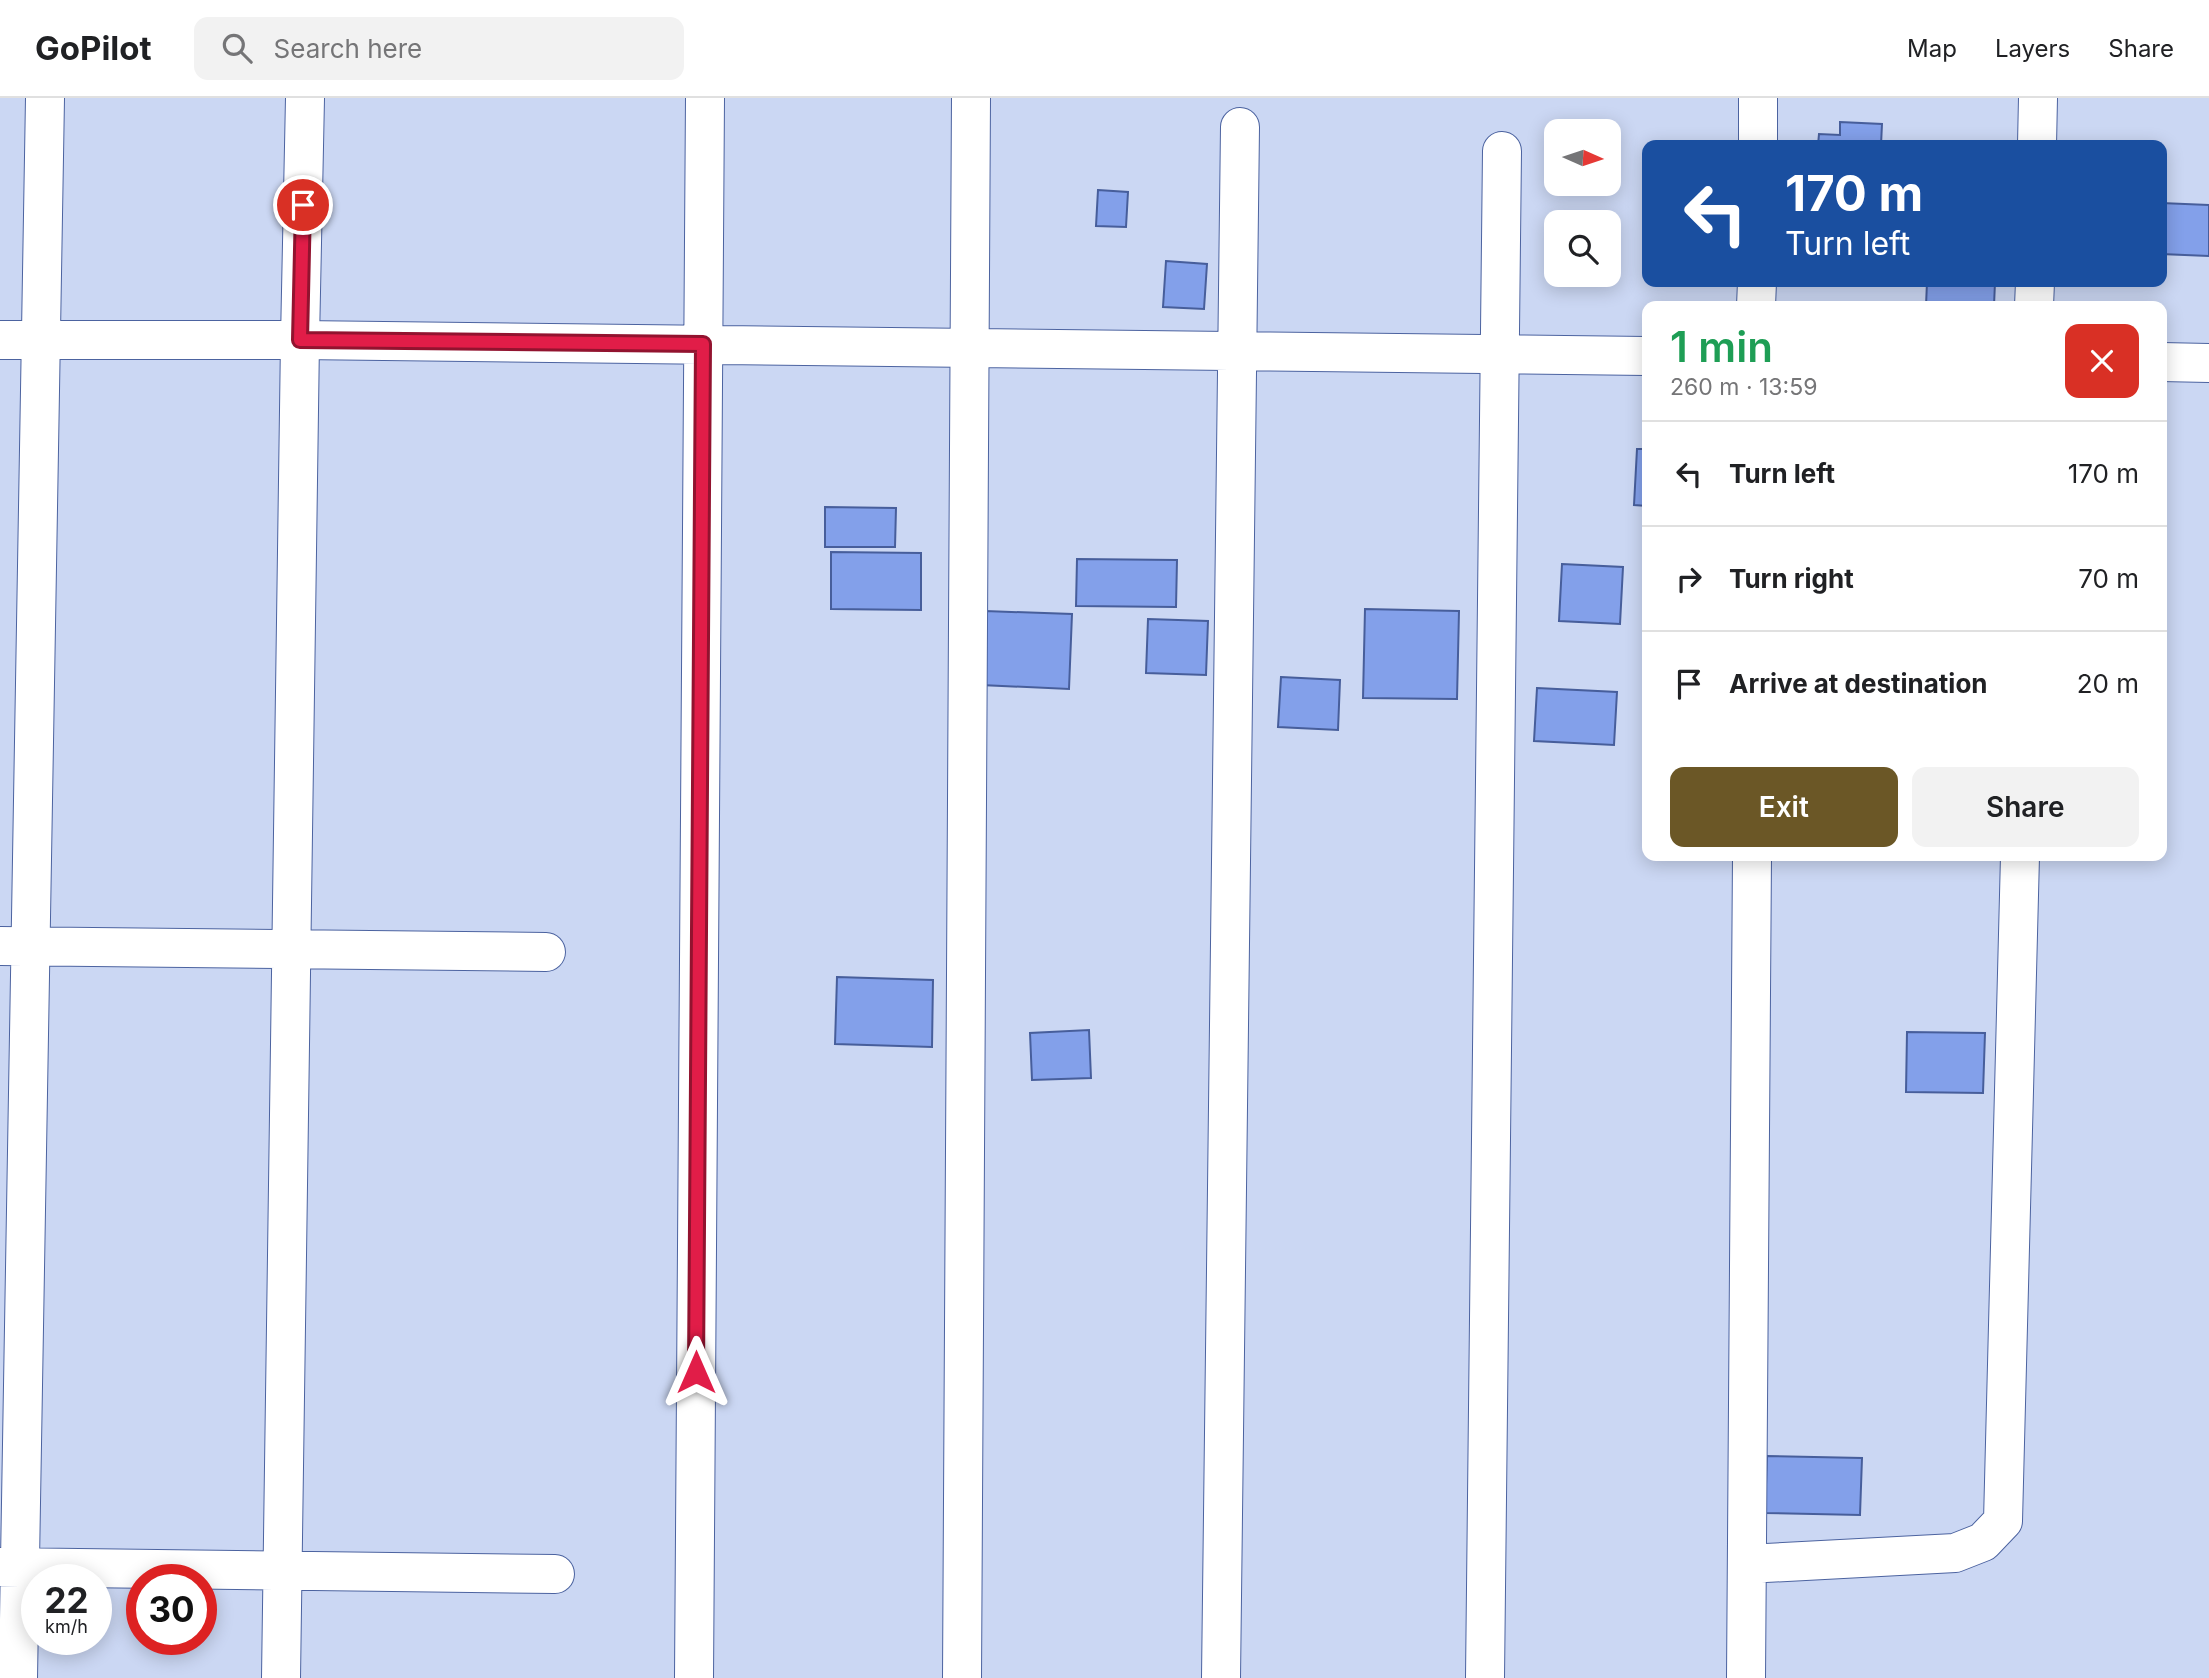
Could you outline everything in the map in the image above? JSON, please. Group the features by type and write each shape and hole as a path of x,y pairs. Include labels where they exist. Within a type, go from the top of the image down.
{"street":[{"path":"18,1678 10,1567 15,946 41,341 45,98"},
{"path":"281,1678 305,98"},
{"path":"694,1678 705,98"},
{"path":"962,1678 971,98"},
{"path":"1758,98 1758,140"},
{"path":"2038,98 2038,140"},
{"path":"1221,1678 1240,127"},
{"path":"1485,1678 1502,151"},
{"path":"0,340 300,340 1642,356"},
{"path":"2167,362 2209,363"},
{"path":"1746,1678 1752,861"},
{"path":"1747,1564 1955,1553 1983,1542 2003,1521 2020,861"},
{"path":"15,946 546,952"},
{"path":"10,1567 555,1574"}],"building":[{"path":"1840,122 1882,124 1881,140 1818,140 1819,134 1840,135"},
{"path":"1098,190 1128,192 1126,227 1096,226"},
{"path":"2167,203 2209,205 2209,256 2167,254"},
{"path":"1166,261 1207,264 1204,309 1163,307"},
{"path":"1927,287 1995,287 1994,301 1926,301"},
{"path":"1637,449 1642,449 1642,506 1634,505"},
{"path":"825,507 896,508 895,547 825,547"},
{"path":"831,552 921,553 921,610 831,609"},
{"path":"1077,559 1177,560 1176,607 1076,606"},
{"path":"1562,564 1623,567 1620,624 1559,621"},
{"path":"1365,609 1459,611 1457,699 1363,698"},
{"path":"985,611 1072,614 1069,689 981,685"},
{"path":"1148,619 1208,621 1206,675 1146,673"},
{"path":"1281,677 1340,680 1338,730 1278,727"},
{"path":"1537,688 1617,692 1614,745 1534,741"},
{"path":"837,977 933,980 932,1047 835,1044"},
{"path":"1089,1030 1091,1078 1032,1080 1030,1033"},
{"path":"1907,1032 1985,1033 1983,1093 1906,1092"},
{"path":"1767,1456 1862,1458 1860,1515 1765,1513"}],"route":[{"path":"303,205 300,340 703,344 696,1372"}]}
